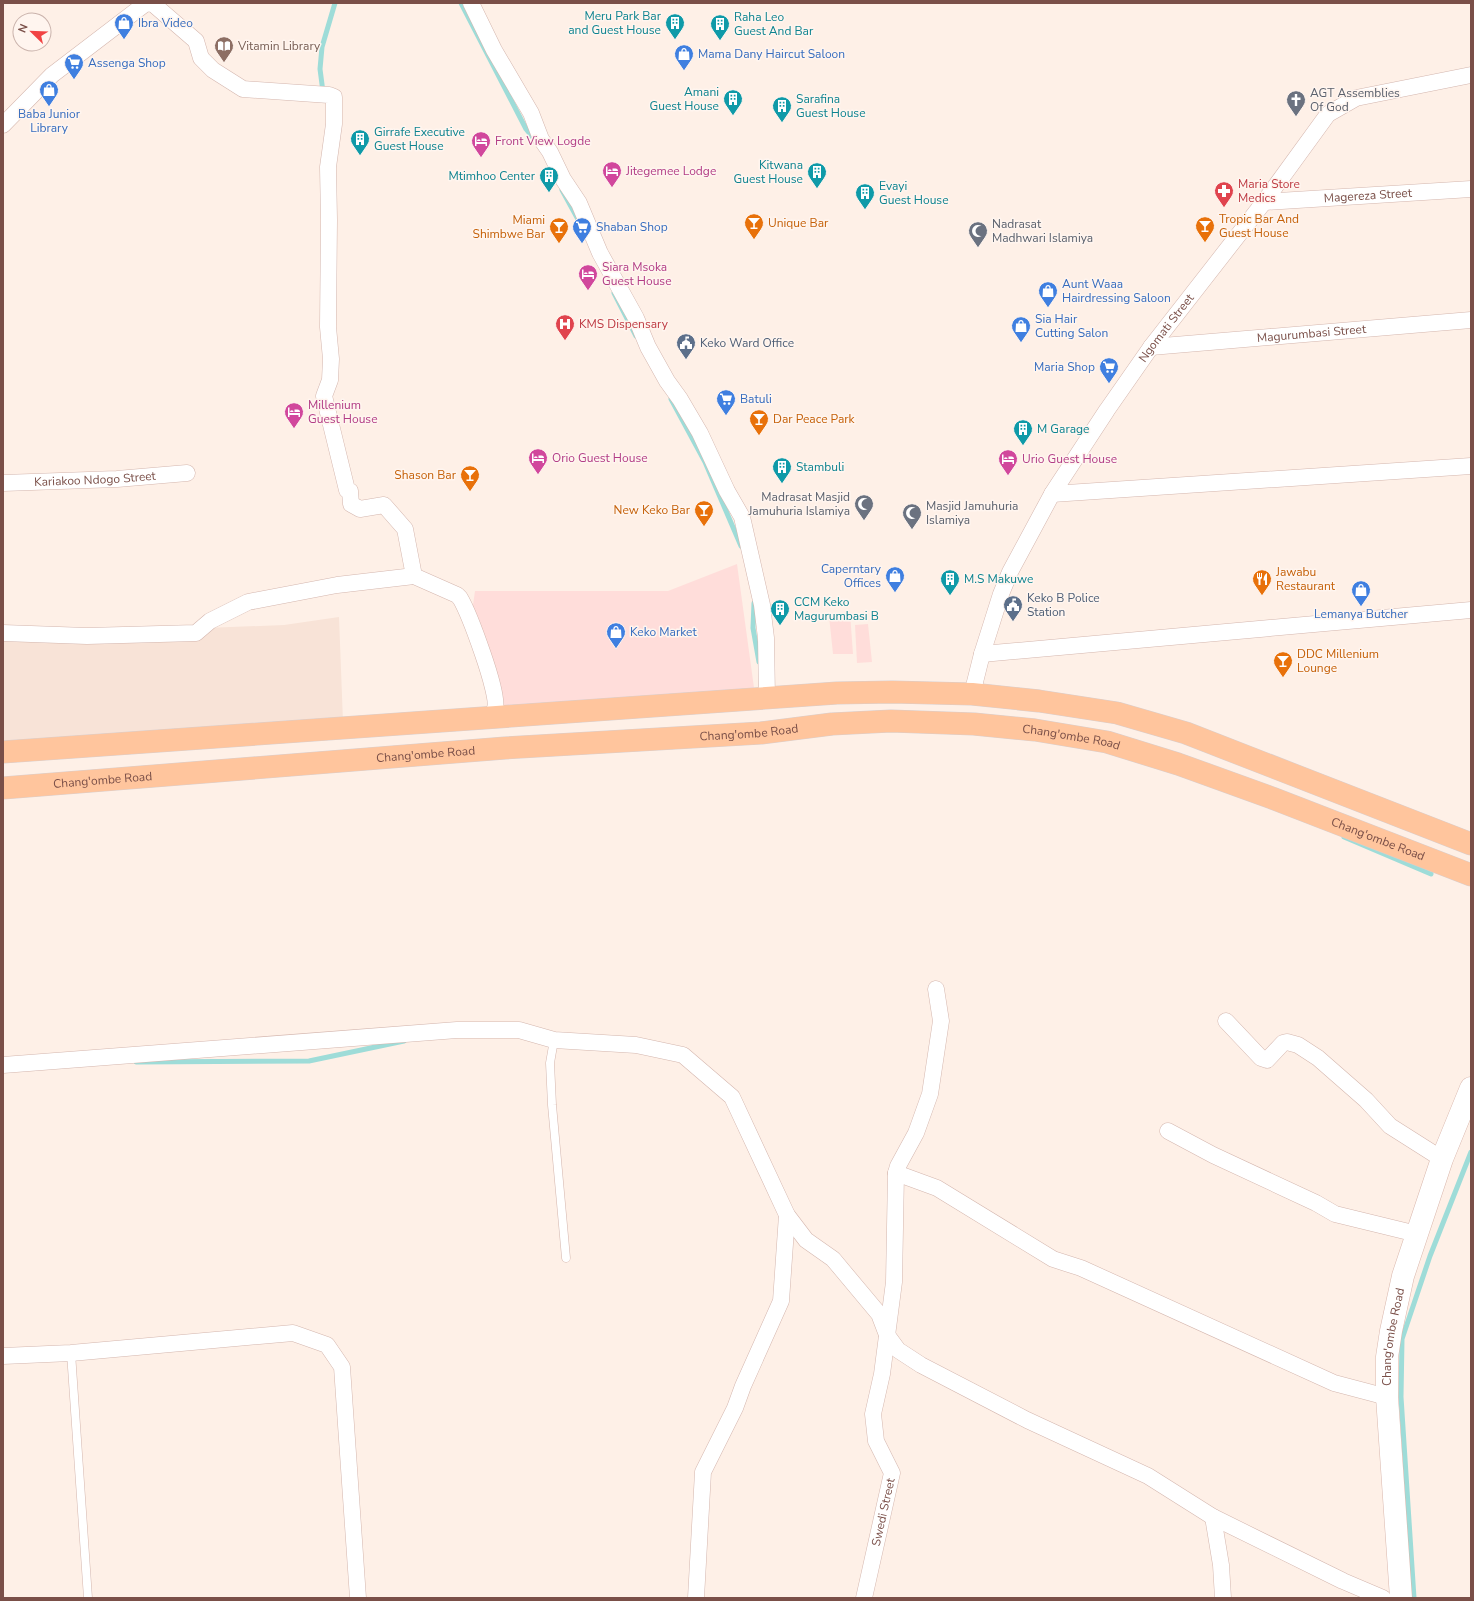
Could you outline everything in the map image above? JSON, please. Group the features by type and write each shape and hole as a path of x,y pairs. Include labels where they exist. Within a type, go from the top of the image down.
{"main road":[{"path":"3,752 837,693 892,692 972,694 1039,701 1117,713 1186,732 1471,844"},
{"name":"Chang'ombe Road","path":"3,788 505,748 761,732 832,724 891,721 974,724 1035,730 1107,742 1178,764 1272,798 1471,875"}],"street":[{"path":"3,125 52,75 149,3 196,41 201,58 214,70 243,89 324,94 334,97 334,124 328,167 328,327 331,359 330,380 324,396 347,490 351,496 351,504 360,509 384,505 405,529 414,576"},
{"path":"471,3 494,50 531,113 541,139 550,152 563,179 579,203 600,253 636,318 648,347 700,434 727,491 742,517 762,605 766,638 767,698"},
{"name":"Ngomati Street","path":"972,694 982,654 1001,594 1010,572 1052,494 1107,410 1151,347 1264,202 1328,114 1356,98 1471,75"},
{"name":"Magereza Street","path":"1264,202 1471,189"},
{"name":"Magurumbasi Street","path":"1151,347 1471,320"},
{"path":"1052,494 1471,466"},
{"name":"Kariakoo Ndogo Street","path":"3,483 117,479 187,473"},
{"path":"3,632 87,636 196,633 210,621 248,602 337,585 414,576 457,595 460,598 476,636 494,689 496,708"},
{"path":"982,654 1471,610"},
{"path":"936,989 941,1021 930,1094 916,1133 898,1166 896,1173 938,1188 1053,1259 1081,1268 1334,1383 1387,1397"},
{"path":"1226,1022 1261,1058 1267,1060 1283,1043 1287,1042 1298,1045 1318,1058 1366,1100 1390,1126 1442,1159"},
{"path":"3,1065 457,1030 519,1030 554,1040 636,1044 683,1055 732,1097 787,1215 806,1240 833,1259 879,1314 887,1335 898,1350 921,1365 1027,1420 1148,1476 1214,1517 1344,1581 1383,1598"},
{"name":"Chang'ombe Road","path":"1401,1598 1387,1397 1388,1357 1391,1331 1402,1276 1442,1159 1471,1088"},
{"path":"1168,1131 1213,1155 1316,1203 1335,1214 1417,1234"},
{"name":"Swedi Street","path":"864,1598 892,1473 876,1441 873,1414 882,1374 894,1282 896,1173"},
{"path":"696,1598 703,1472 735,1408 743,1386 781,1301 787,1215"},
{"path":"784,1245 806,1240"},
{"path":"3,1356 71,1353 293,1333 327,1345 342,1367 358,1598"},
{"path":"1214,1517 1221,1565 1223,1598"}],"lane":[{"path":"554,1040 550,1063 552,1105 566,1258"},
{"path":"71,1353 88,1598"}],"shaded area":[{"name":"Keko Market","path":"737,564 755,695 502,711 472,612 475,591 668,591"},
{"path":"850,613 853,654 833,654 829,616"},
{"path":"339,617 343,722 3,741 3,632 50,634 284,625"},
{"path":"868,624 872,662 857,663 855,625"}],"waterway":[{"path":"323,92 320,69 322,47 335,3"},
{"path":"461,3 526,129 534,139"},
{"path":"562,190 580,223"},
{"path":"614,293 636,336"},
{"path":"671,399 705,462 741,546"},
{"path":"754,603 753,628 759,662"},
{"path":"1344,837 1431,874"},
{"path":"136,1062 309,1061 404,1041"},
{"path":"1414,1598 1401,1397 1402,1339 1430,1256 1471,1152"}],"place":[{"name":"Ibra Video","path":"124,40"},
{"name":"Meru Park Bar and Guest House","path":"675,40"},
{"name":"Raha Leo Guest And Bar","path":"720,41"},
{"name":"Vitamin Library","path":"224,63"},
{"name":"Mama Dany Haircut Saloon","path":"684,71"},
{"name":"Assenga Shop","path":"74,80"},
{"name":"Baba Junior Library","path":"49,107"},
{"name":"Amani Guest House","path":"733,116"},
{"name":"AGT Assemblies Of God","path":"1296,117"},
{"name":"Sarafina Guest House","path":"782,123"},
{"name":"Girrafe Executive Guest House","path":"360,156"},
{"name":"Front View Logde","path":"481,158"},
{"name":"Jitegemee Lodge","path":"612,188"},
{"name":"Kitwana Guest House","path":"817,189"},
{"name":"Mtimhoo Center","path":"549,193"},
{"name":"Maria Store Medics","path":"1224,208"},
{"name":"Evayi Guest House","path":"865,210"},
{"name":"Unique Bar","path":"754,240"},
{"name":"Tropic Bar And Guest House","path":"1205,243"},
{"name":"Miami Shimbwe Bar","path":"559,244"},
{"name":"Shaban Shop","path":"582,244"},
{"name":"Nadrasat Madhwari Islamiya","path":"978,248"},
{"name":"Siara Msoka Guest House","path":"588,291"},
{"name":"Aunt Waaa Hairdressing Saloon","path":"1048,308"},
{"name":"KMS Dispensary","path":"565,341"},
{"name":"Sia Hair Cutting Salon","path":"1021,343"},
{"name":"Keko Ward Office","path":"686,360"},
{"name":"Maria Shop","path":"1109,384"},
{"name":"Batuli","path":"726,416"},
{"name":"Millenium Guest House","path":"294,429"},
{"name":"Dar Peace Park","path":"759,436"},
{"name":"M Garage","path":"1023,446"},
{"name":"Orio Guest House","path":"538,475"},
{"name":"Urio Guest House","path":"1008,476"},
{"name":"Stambuli","path":"782,484"},
{"name":"Shason Bar","path":"470,492"},
{"name":"Madrasat Masjid Jamuhuria Islamiya","path":"864,521"},
{"name":"New Keko Bar","path":"704,527"},
{"name":"Masjid Jamuhuria Islamiya","path":"912,530"},
{"name":"Caperntary Offices","path":"895,593"},
{"name":"M.S Makuwe","path":"950,596"},
{"name":"Jawabu Restaurant","path":"1262,596"},
{"name":"Lemanya Butcher","path":"1361,607"},
{"name":"Keko B Police Station","path":"1013,622"},
{"name":"CCM Keko Magurumbasi B","path":"780,626"},
{"name":"Keko Market","path":"616,649"},
{"name":"DDC Millenium Lounge","path":"1283,678"}]}
